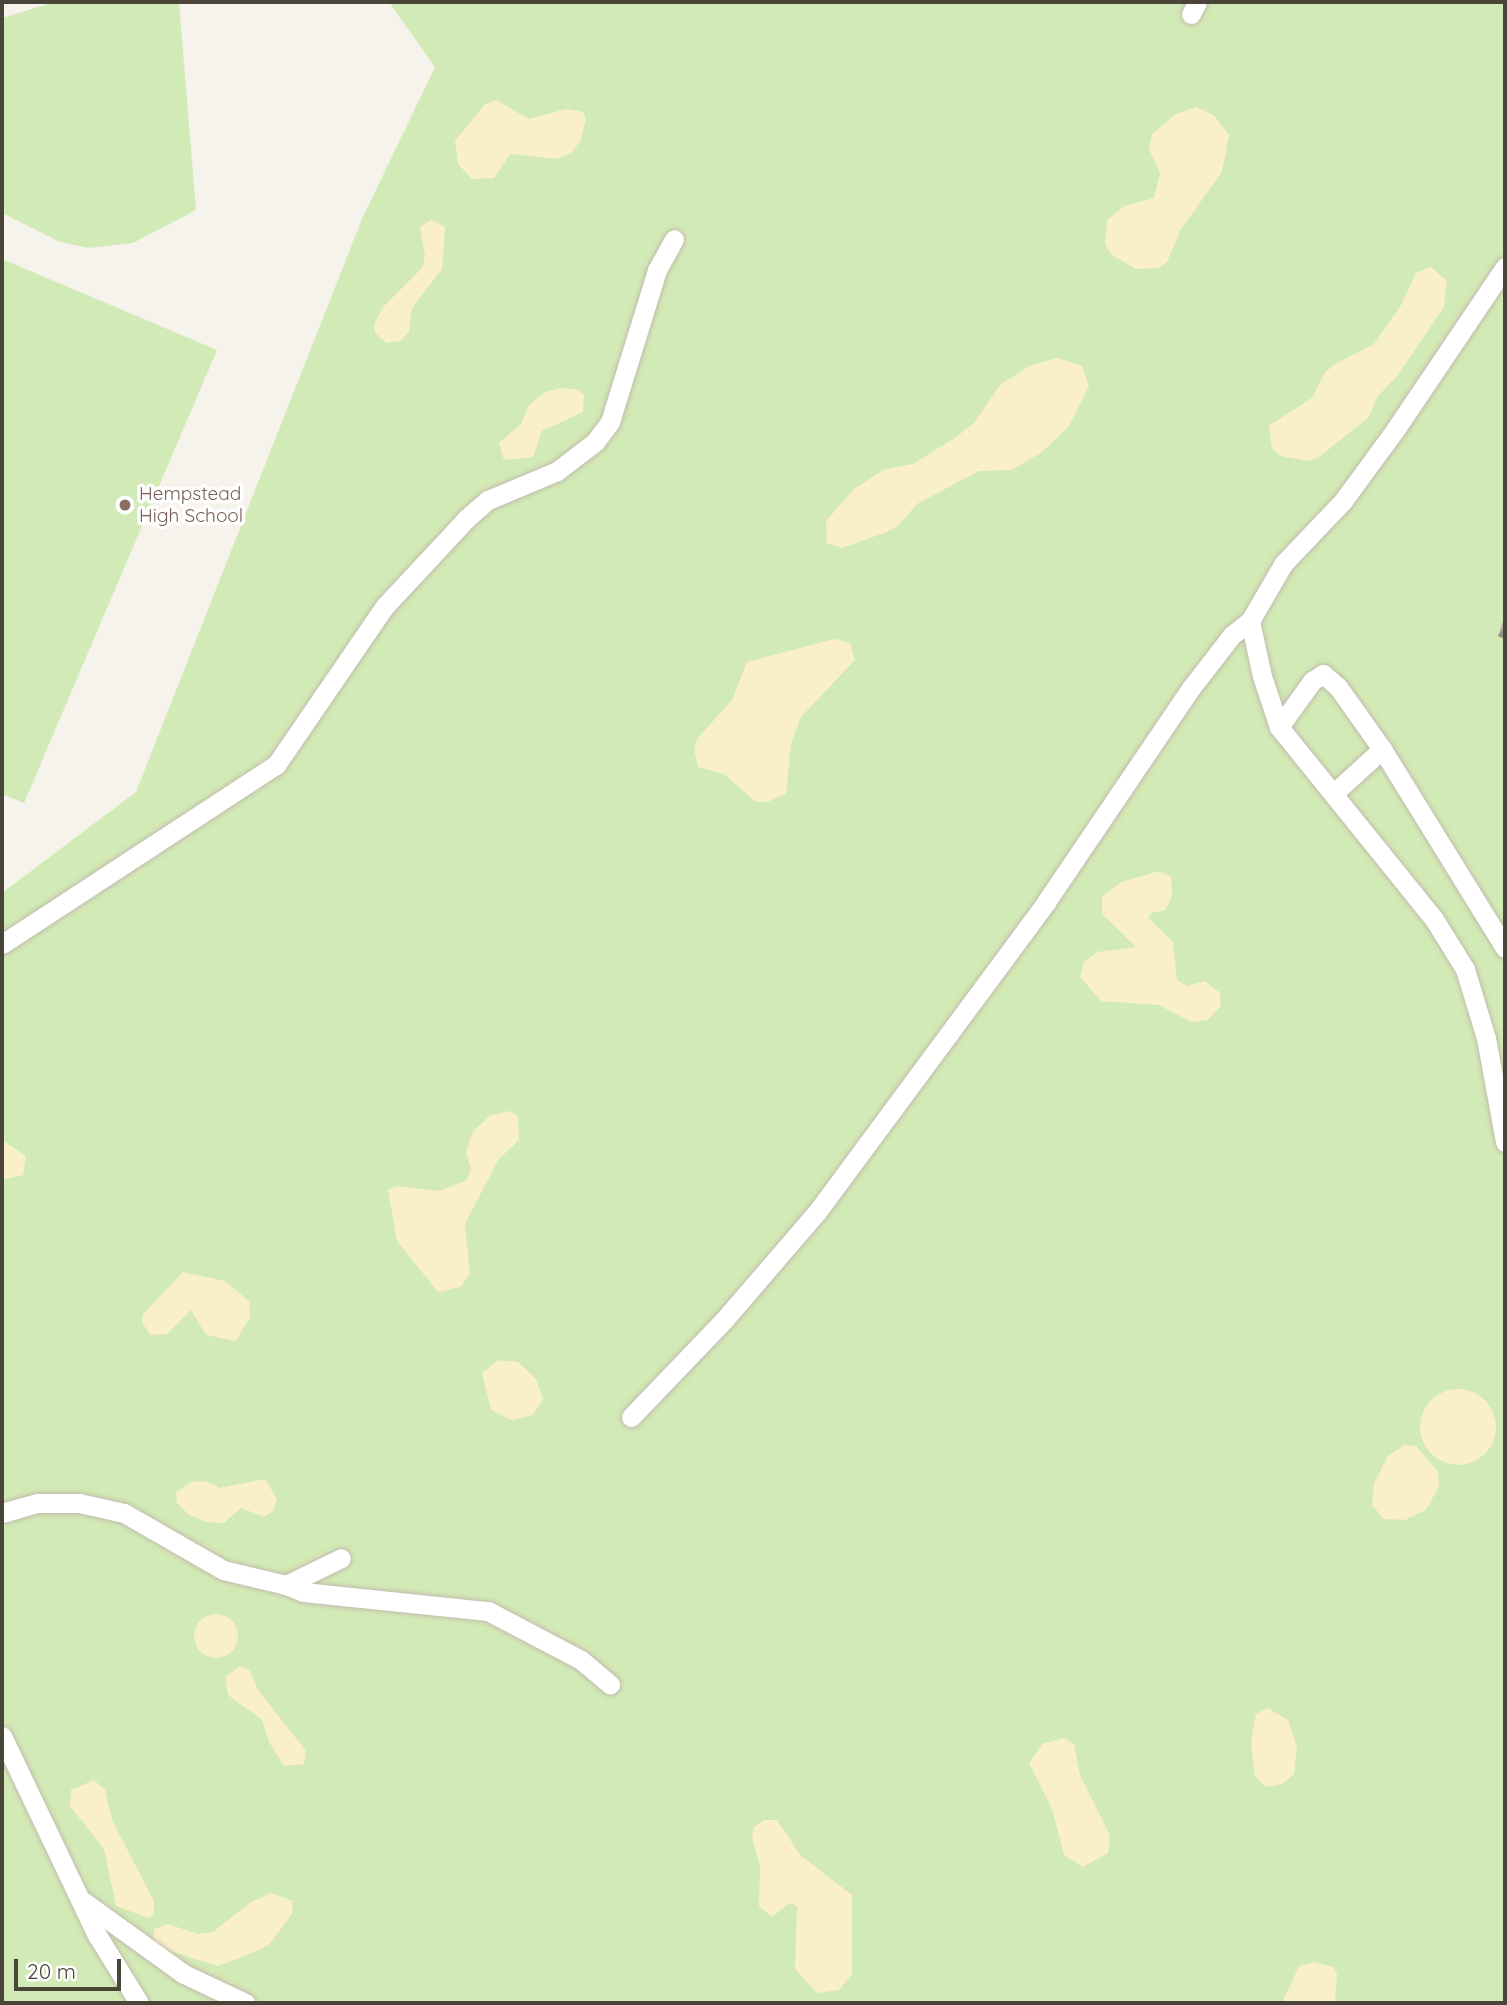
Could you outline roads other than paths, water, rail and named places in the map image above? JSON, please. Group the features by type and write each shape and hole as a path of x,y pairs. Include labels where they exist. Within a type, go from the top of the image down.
{"lane":[{"path":"2,944 276,765 385,606 467,518 488,500 557,471 595,442 610,422 657,270 674,239"},
{"path":"631,1417 724,1320 817,1212 1046,902 1191,688 1232,635 1251,621 1283,564 1343,501 1505,267"},
{"path":"1251,621 1262,676 1279,727 1434,919 1465,969 1486,1038 1505,1142"},
{"path":"1279,727 1312,681 1324,674 1382,749 1505,948"},
{"path":"1334,793 1382,749"},
{"path":"2,1513 38,1503 79,1503 124,1513 223,1570 303,1592 488,1611 581,1660 610,1684"},
{"path":"286,1586 341,1558"},
{"path":"2,1737 82,1900 139,2003"},
{"path":"82,1900 149,1952 246,2003"}],"place":[{"name":"Hempstead High School","path":"125,505"}]}
